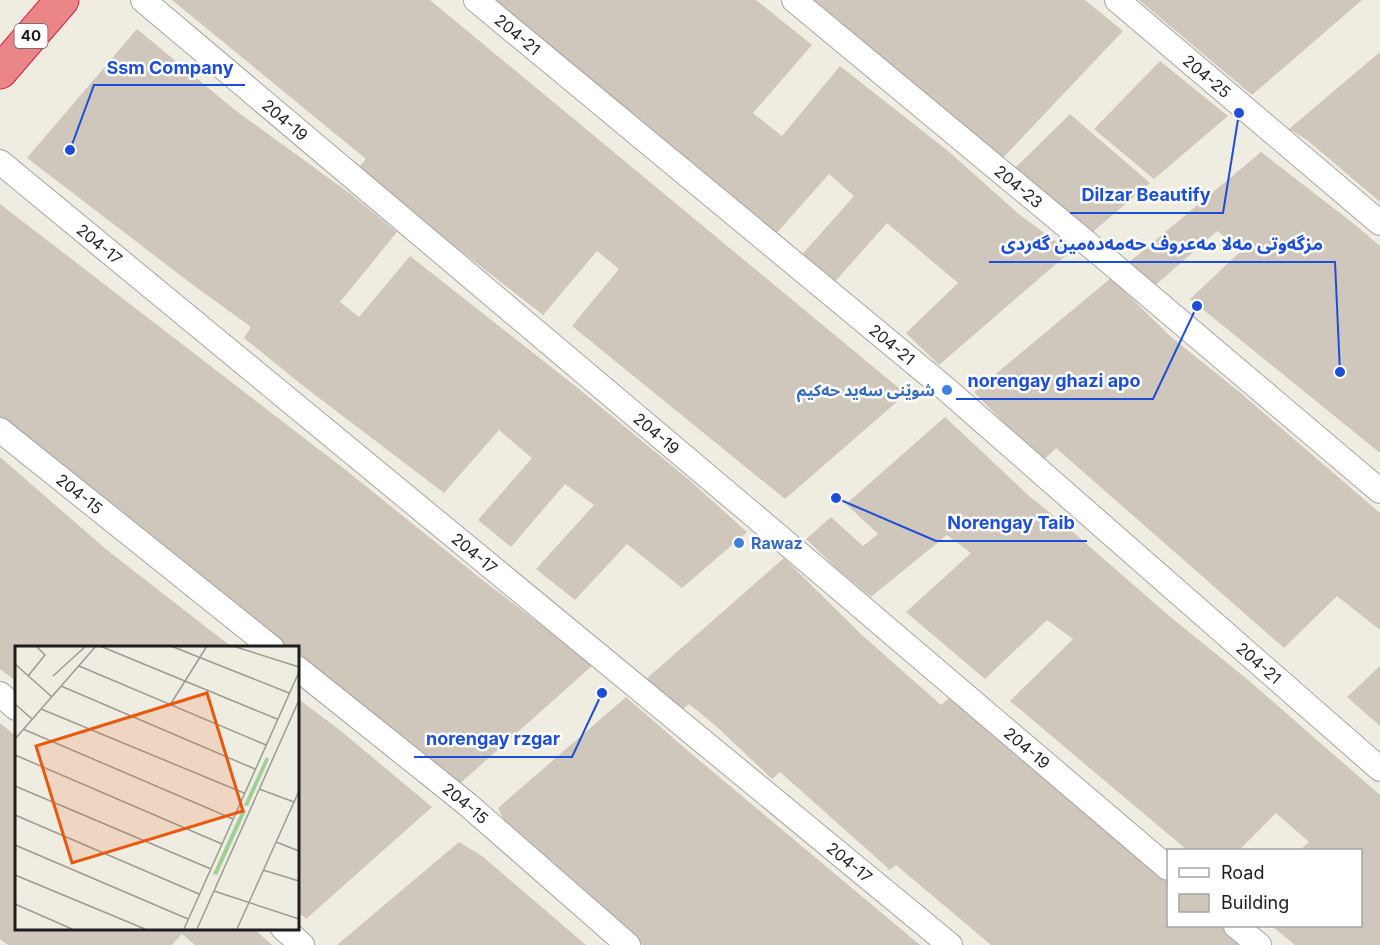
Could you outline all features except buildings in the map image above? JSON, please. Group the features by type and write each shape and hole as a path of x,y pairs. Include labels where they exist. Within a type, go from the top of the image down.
{"highway":[{"name":"40","path":"0,72 62,0"}],"street":[{"name":"204-19","path":"143,0 786,542 1167,867"},
{"name":"204-21","path":"476,0 945,389 1380,769"},
{"name":"204-23","path":"794,0 1105,258 1380,491"},
{"name":"204-25","path":"1117,0 1380,223"},
{"name":"204-17","path":"0,162 950,945"},
{"name":"204-15","path":"0,430 270,646"},
{"name":"204-15","path":"298,669 467,804 627,945"},
{"path":"0,694 15,707"},
{"path":"1237,927 1259,945"},
{"path":"285,930 302,945"}],"place":[{"name":"Dilzar Beautify","path":"1239,113"},
{"name":"Ssm Company","path":"70,150"},
{"name":"norengay ghazi apo","path":"1197,306"},
{"name":"مزگەوتی مەلا مەعروف حەمەدەمین گەردی","path":"1340,372"},
{"name":"شوێنی سەید حەکیم","path":"947,390"},
{"name":"Norengay Taib","path":"836,498"},
{"name":"Rawaz","path":"739,543"},
{"name":"norengay rzgar","path":"602,693"}]}
